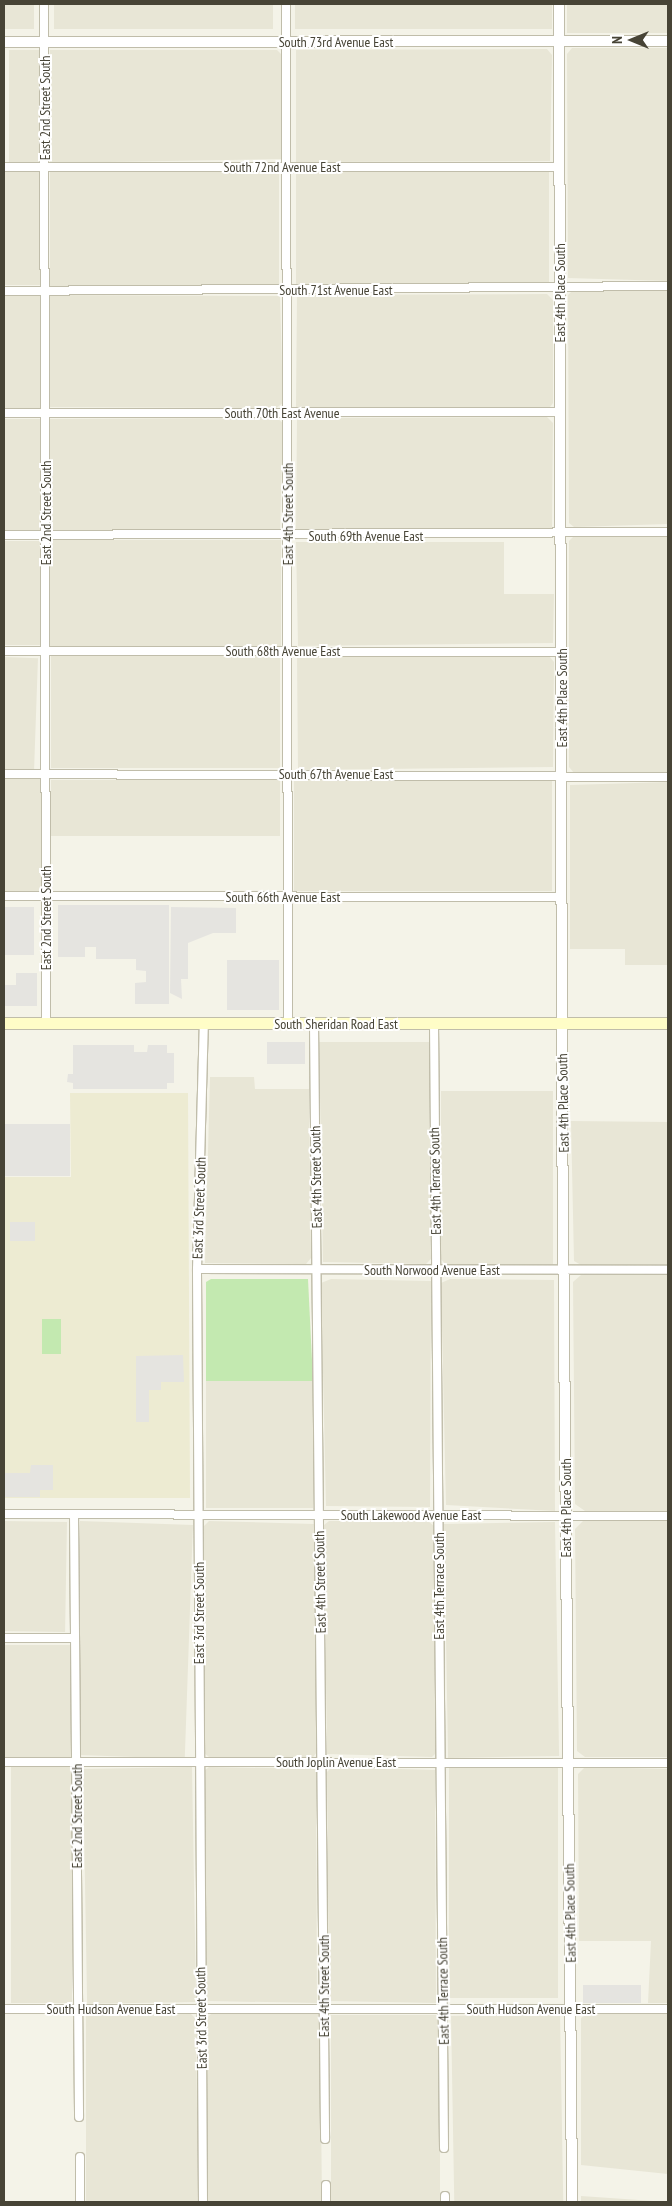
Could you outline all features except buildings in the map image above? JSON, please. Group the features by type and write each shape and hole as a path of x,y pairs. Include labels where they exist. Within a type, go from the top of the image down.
{"main road":[{"name":"South Sheridan Road East","path":"4,1023 668,1023"}],"street":[{"name":"East 2nd Street South","path":"44,4 46,1023"},
{"name":"East 4th Street South","path":"286,4 288,1023"},
{"name":"East 4th Place South","path":"559,4 564,1270 572,2202"},
{"name":"South 73rd Avenue East","path":"4,42 668,41"},
{"name":"South 72nd Avenue East","path":"4,167 559,167"},
{"name":"South 71st Avenue East","path":"4,291 668,286"},
{"name":"South 70th East Avenue","path":"4,413 560,412"},
{"name":"South 69th Avenue East","path":"4,535 287,536 668,532"},
{"name":"South 68th Avenue East","path":"4,651 562,652"},
{"name":"South 67th Avenue East","path":"4,774 288,774 668,778"},
{"name":"South 66th Avenue East","path":"4,896 562,897"},
{"name":"East 3rd Street South","path":"203,2202 197,1269 204,1024"},
{"name":"East 4th Street South","path":"314,1024 325,2139"},
{"name":"East 4th Terrace South","path":"434,1024 444,2148"},
{"name":"South Norwood Avenue East","path":"197,1269 668,1270"},
{"name":"South Lakewood Avenue East","path":"4,1514 668,1516"},
{"name":"East 2nd Street South","path":"74,1515 79,2117"},
{"path":"4,1638 75,1638"},
{"name":"South Joplin Avenue East","path":"4,1762 668,1762"},
{"name":"South Hudson Avenue East","path":"4,2009 668,2009"},
{"path":"80,2157 80,2202"},
{"path":"326,2185 326,2202"}],"shaded area":[{"path":"4,4 34,4 34,29 4,29"},
{"path":"54,4 273,4 273,29 54,29"},
{"path":"295,4 552,4 552,29 295,29"},
{"path":"567,4 668,4 668,33 567,33"},
{"path":"572,48 668,48 668,281 568,278 567,54"},
{"path":"547,49 552,55 550,161 296,162 296,50"},
{"path":"9,50 40,50 40,162 9,162"},
{"path":"50,50 277,50 282,55 281,159 50,163"},
{"path":"50,171 279,171 279,286 50,286"},
{"path":"4,172 40,172 40,285 4,285"},
{"path":"296,172 549,172 549,285 296,285"},
{"path":"572,291 668,291 668,524 574,527 569,523 568,295"},
{"path":"547,294 553,300 553,403 550,407 296,407 297,295"},
{"path":"50,295 280,296 283,403 276,408 50,407"},
{"path":"4,296 40,296 40,408 4,408"},
{"path":"547,417 553,423 552,529 296,530 297,418"},
{"path":"277,418 283,423 280,530 50,531 50,419"},
{"path":"4,419 42,419 42,531 4,531"},
{"path":"573,537 668,537 668,773 574,773 569,767 569,541"},
{"path":"50,540 281,540 281,647 50,647"},
{"path":"4,541 42,541 42,645 4,645"},
{"path":"296,542 504,542 504,594 554,594 553,643 298,646"},
{"path":"51,656 280,656 280,768 51,768"},
{"path":"297,656 549,656 554,662 553,767 298,770"},
{"path":"4,657 38,658 34,770 4,769"},
{"path":"4,779 42,779 42,892 4,892"},
{"path":"51,780 280,780 280,836 51,836"},
{"path":"294,780 552,780 552,891 294,891"},
{"path":"668,782 668,965 625,965 625,949 570,949 570,785"},
{"path":"58,905 169,905 169,1004 135,1004 135,983 146,982 146,971 136,970 136,959 96,959 96,947 85,947 85,957 58,957"},
{"path":"4,907 34,907 34,955 4,955"},
{"path":"171,907 236,908 236,933 213,933 188,943 188,979 181,979 182,999 170,993"},
{"path":"227,960 279,960 279,1010 227,1010"},
{"path":"16,973 37,973 37,1006 4,1006 4,985 16,985"},
{"path":"267,1042 305,1042 305,1064 267,1064"},
{"path":"319,1042 429,1042 431,1259 426,1264 323,1262"},
{"path":"73,1045 134,1045 134,1052 147,1052 148,1045 167,1045 167,1053 174,1053 174,1083 167,1083 167,1089 73,1089 73,1083 67,1082 68,1074 73,1074"},
{"path":"210,1077 254,1077 255,1089 309,1089 311,1258 306,1264 205,1263"},
{"path":"441,1091 553,1091 553,1264 446,1265 441,1259"},
{"path":"70,1093 188,1093 190,1498 4,1498 4,1177 71,1177"},
{"path":"571,1121 668,1122 668,1265 581,1265 574,1261"},
{"path":"4,1124 70,1124 70,1176 4,1176"},
{"path":"10,1222 35,1222 35,1241 10,1241"},
{"path":"581,1275 668,1275 668,1511 585,1511 575,1504 573,1282"},
{"path":"331,1279 431,1281 430,1507 326,1506 321,1283"},
{"path":"450,1279 554,1280 555,1511 446,1505 441,1283"},
{"path":"183,1355 184,1382 161,1382 161,1390 149,1390 149,1422 136,1422 136,1356"},
{"path":"206,1381 313,1381 313,1508 206,1508"},
{"path":"31,1465 53,1465 53,1490 40,1490 40,1497 4,1497 4,1473 30,1473"},
{"path":"4,1521 67,1522 65,1632 4,1631"},
{"path":"80,1521 193,1525 185,1759 72,1755"},
{"path":"209,1521 314,1524 317,1752 313,1757 209,1757 204,1753 204,1526"},
{"path":"329,1521 428,1521 434,1526 436,1753 432,1757 327,1754 324,1525"},
{"path":"583,1521 668,1521 668,1757 585,1757 577,1751 575,1529"},
{"path":"555,1522 559,1756 448,1758 444,1524"},
{"path":"4,1645 71,1645 71,1758 4,1758"},
{"path":"11,1767 72,1767 72,2003 11,2003"},
{"path":"192,1767 196,2002 87,2004 83,1769"},
{"path":"209,1767 316,1769 317,2003 207,2001 204,1771"},
{"path":"332,1767 435,1770 436,2003 329,2001 327,1772"},
{"path":"585,1767 668,1769 668,2003 648,2003 651,1941 579,1941 578,1774"},
{"path":"449,1768 558,1768 558,1998 449,1998"},
{"path":"583,1985 641,1985 641,2003 583,2003"},
{"path":"668,2013 668,2174 581,2165 581,2018 587,2014"},
{"path":"191,2014 196,2019 198,2202 86,2202 86,2015"},
{"path":"211,2014 320,2014 322,2202 208,2202 206,2019"},
{"path":"560,2014 563,2202 454,2202 451,2016"},
{"path":"331,2015 440,2015 440,2202 331,2202"},
{"path":"581,2196 668,2202 581,2202"}],"green space":[{"path":"211,1279 308,1279 313,1381 206,1381 206,1282"},
{"path":"42,1319 61,1319 61,1354 42,1354"}]}
